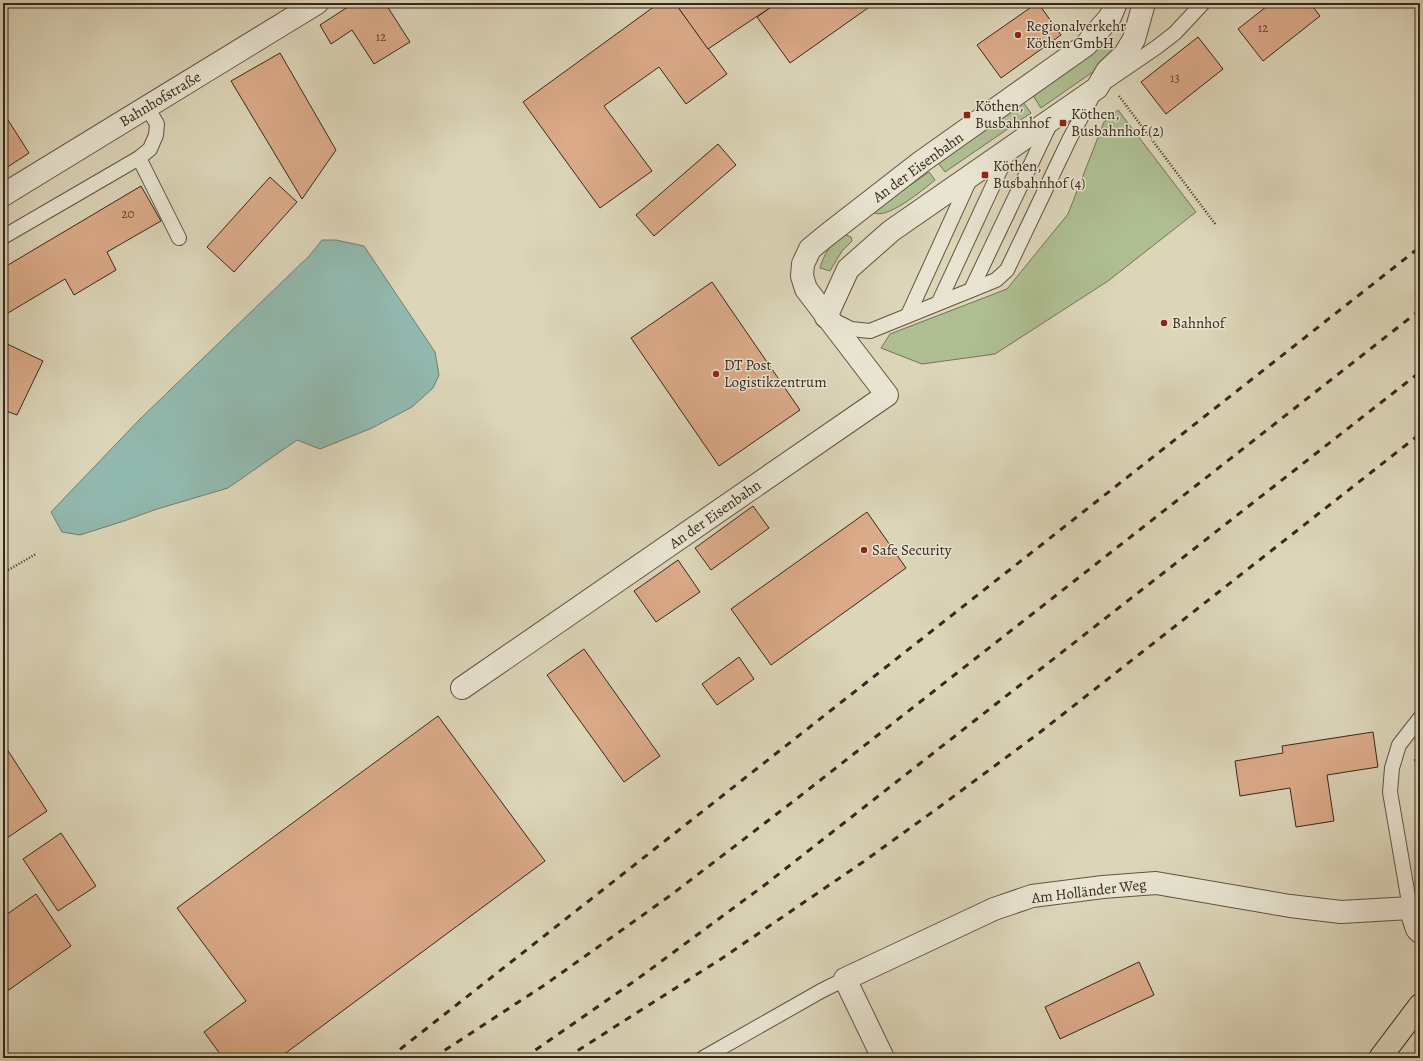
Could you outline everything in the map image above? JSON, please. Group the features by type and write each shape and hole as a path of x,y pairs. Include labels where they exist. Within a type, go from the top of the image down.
{"main road":[{"path":"1380,1058 1420,1005"}],"street":[{"name":"Bahnhofstraße","path":"3,195 317,3"},
{"name":"An der Eisenbahn","path":"462,688 887,395 806,289 802,276 803,264 810,250 921,162 1086,45 1110,17 1116,3"},
{"path":"826,317 848,269 891,231 1105,83 1107,71 1124,54 1134,39 1144,3"},
{"name":"Am Holländer Weg","path":"845,979 994,909 1032,896 1103,887 1156,883 1290,906 1333,911 1415,907"},
{"path":"1415,907 1417,929 1420,932"},
{"path":"845,979 883,1058"}],"lane":[{"path":"826,317 851,329 870,331 996,280 1007,270 1070,138 1105,83 1175,33 1204,3"},
{"path":"3,237 139,158 150,149 156,135 157,124 147,107"},
{"path":"971,290 1052,120"},
{"path":"939,302 1010,149"},
{"path":"139,158 178,238"},
{"path":"908,315 972,175"},
{"path":"1415,907 1390,792 1392,768 1399,745 1420,718"},
{"path":"703,1058 845,979"}],"path":[{"path":"1105,83 1118,95 1216,225"},
{"path":"3,573 36,554"}],"green space":[{"path":"1105,41 1114,53 1097,69 1041,108 1032,94"},
{"path":"1023,102 1031,113 945,172 938,163"},
{"path":"1118,110 1196,212 1108,281 995,354 922,364 881,348 890,334 1007,289 1068,214 1104,122"},
{"path":"929,172 935,180 914,197 885,213 877,214 872,211 874,210"},
{"path":"842,234 851,237 852,241 842,251 830,271 820,268 828,250"}],"water":[{"path":"322,240 336,240 364,246 435,352 439,375 433,388 412,407 372,428 320,449 297,440 228,488 154,510 80,535 62,532 51,512 140,419 310,255"}],"building":[{"path":"354,3 391,3 387,6 410,42 374,64 352,30 331,44 320,25"},
{"path":"659,3 675,3 727,74 686,104 659,67 604,106 652,171 600,208 523,102"},
{"path":"675,3 777,3 708,49"},
{"path":"777,3 875,3 790,63 757,17"},
{"path":"1037,3 1061,35 1001,78 977,45"},
{"path":"1271,3 1310,3 1320,16 1263,61 1238,29"},
{"path":"1198,37 1223,69 1166,114 1141,82"},
{"path":"280,53 336,150 302,199 231,81"},
{"path":"8,120 29,153 3,170 3,123"},
{"path":"718,144 736,165 654,236 636,215"},
{"path":"270,177 297,202 234,272 207,247"},
{"path":"141,186 161,221 107,252 116,270 74,295 65,279 3,316 3,268"},
{"name":"DT Post Logistikzentrum","path":"712,282 800,410 719,466 631,338"},
{"path":"3,342 43,361 17,415 3,410"},
{"path":"753,506 769,528 711,570 695,548"},
{"path":"867,512 906,568 771,665 731,609"},
{"path":"678,560 700,592 656,622 634,591"},
{"path":"584,649 660,756 624,782 547,675"},
{"path":"739,657 754,679 717,705 702,684"},
{"path":"438,716 545,861 279,1058 223,1058 204,1032 246,1001 177,908"},
{"path":"1373,732 1378,767 1327,775 1334,821 1296,827 1290,788 1240,796 1235,761 1283,753 1282,746"},
{"path":"3,743 47,811 7,838 3,832"},
{"path":"1420,755 1420,767 1414,760"},
{"path":"61,833 96,886 58,911 23,859"},
{"path":"36,894 71,946 3,994 3,917"},
{"path":"1139,962 1154,995 1060,1039 1045,1007"}],"railway":[{"path":"389,1058 1420,247"},
{"path":"433,1058 546,984 671,895 795,800 1420,310"},
{"path":"524,1058 636,980 766,884 1420,372"},
{"path":"566,1058 721,959 863,862 938,808 1039,733 1420,434"}],"place":[{"name":"Regionalverkehr Köthen GmbH","path":"1018,35"},
{"name":"Köthen, Busbahnhof","path":"967,115"},
{"name":"Köthen, Busbahnhof (2)","path":"1063,123"},
{"name":"Köthen, Busbahnhof (4)","path":"985,175"},
{"name":"Bahnhof","path":"1164,323"},
{"name":"DT Post Logistikzentrum","path":"716,374"},
{"name":"Safe Security","path":"864,550"}]}
